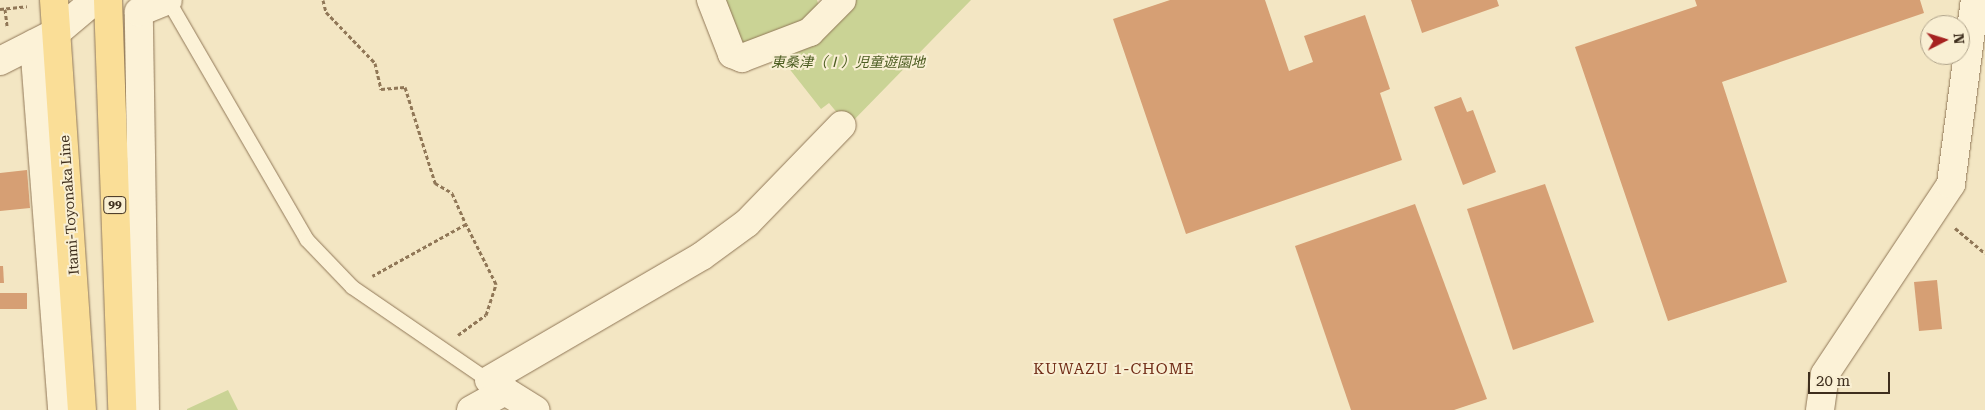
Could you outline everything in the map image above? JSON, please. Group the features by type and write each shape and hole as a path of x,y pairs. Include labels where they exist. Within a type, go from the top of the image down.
{"main road":[{"name":"99","path":"108,0 122,410"},
{"name":"Itami-Toyonaka Line","path":"41,3 82,410"}],"street":[{"path":"4,49 46,38 94,0"},
{"path":"145,410 139,12 168,0"},
{"path":"711,0 732,54 742,58 810,32 842,0"},
{"path":"1820,410 1819,401 1825,374 1936,211 1951,184 1975,0"},
{"path":"46,38 62,410"},
{"path":"471,410 497,386 702,256 747,223 842,125"},
{"path":"497,386 535,410"}],"lane":[{"path":"168,0 307,240 352,287 497,386"}],"path":[{"path":"323,0 326,12 375,64 381,89 405,88 435,182 452,193 496,284 486,315 440,347"},
{"path":"0,9 41,3"},
{"path":"4,49 6,9"},
{"path":"1936,211 1985,253"},
{"path":"352,287 466,224"}],"green space":[{"path":"718,0 817,0 819,7 801,29 735,47"},
{"name":"東桑津（Ⅰ）児童遊園地","path":"848,0 971,0 848,126 829,103 821,109 784,62"},
{"path":"228,390 238,410 187,410 187,409"}],"building":[{"path":"1170,0 1265,0 1289,71 1313,62 1304,36 1365,15 1390,89 1380,93 1402,160 1186,234 1113,19"},
{"path":"1411,0 1497,0 1499,6 1422,33"},
{"path":"1695,0 1920,0 1924,13 1722,82 1787,282 1668,321 1575,47 1697,6"},
{"path":"1461,97 1467,112 1473,110 1496,172 1463,185 1434,107"},
{"path":"27,170 30,208 0,211 0,173"},
{"path":"1545,184 1594,322 1513,350 1467,209"},
{"path":"1415,204 1487,399 1454,410 1351,410 1295,246"},
{"path":"0,266 3,266 4,283 0,283"},
{"path":"1937,280 1942,329 1919,331 1914,282"},
{"path":"0,293 27,293 27,309 0,309"}],"district":[{"name":"KUWAZU 1-CHOME","path":"1114,370"}]}
